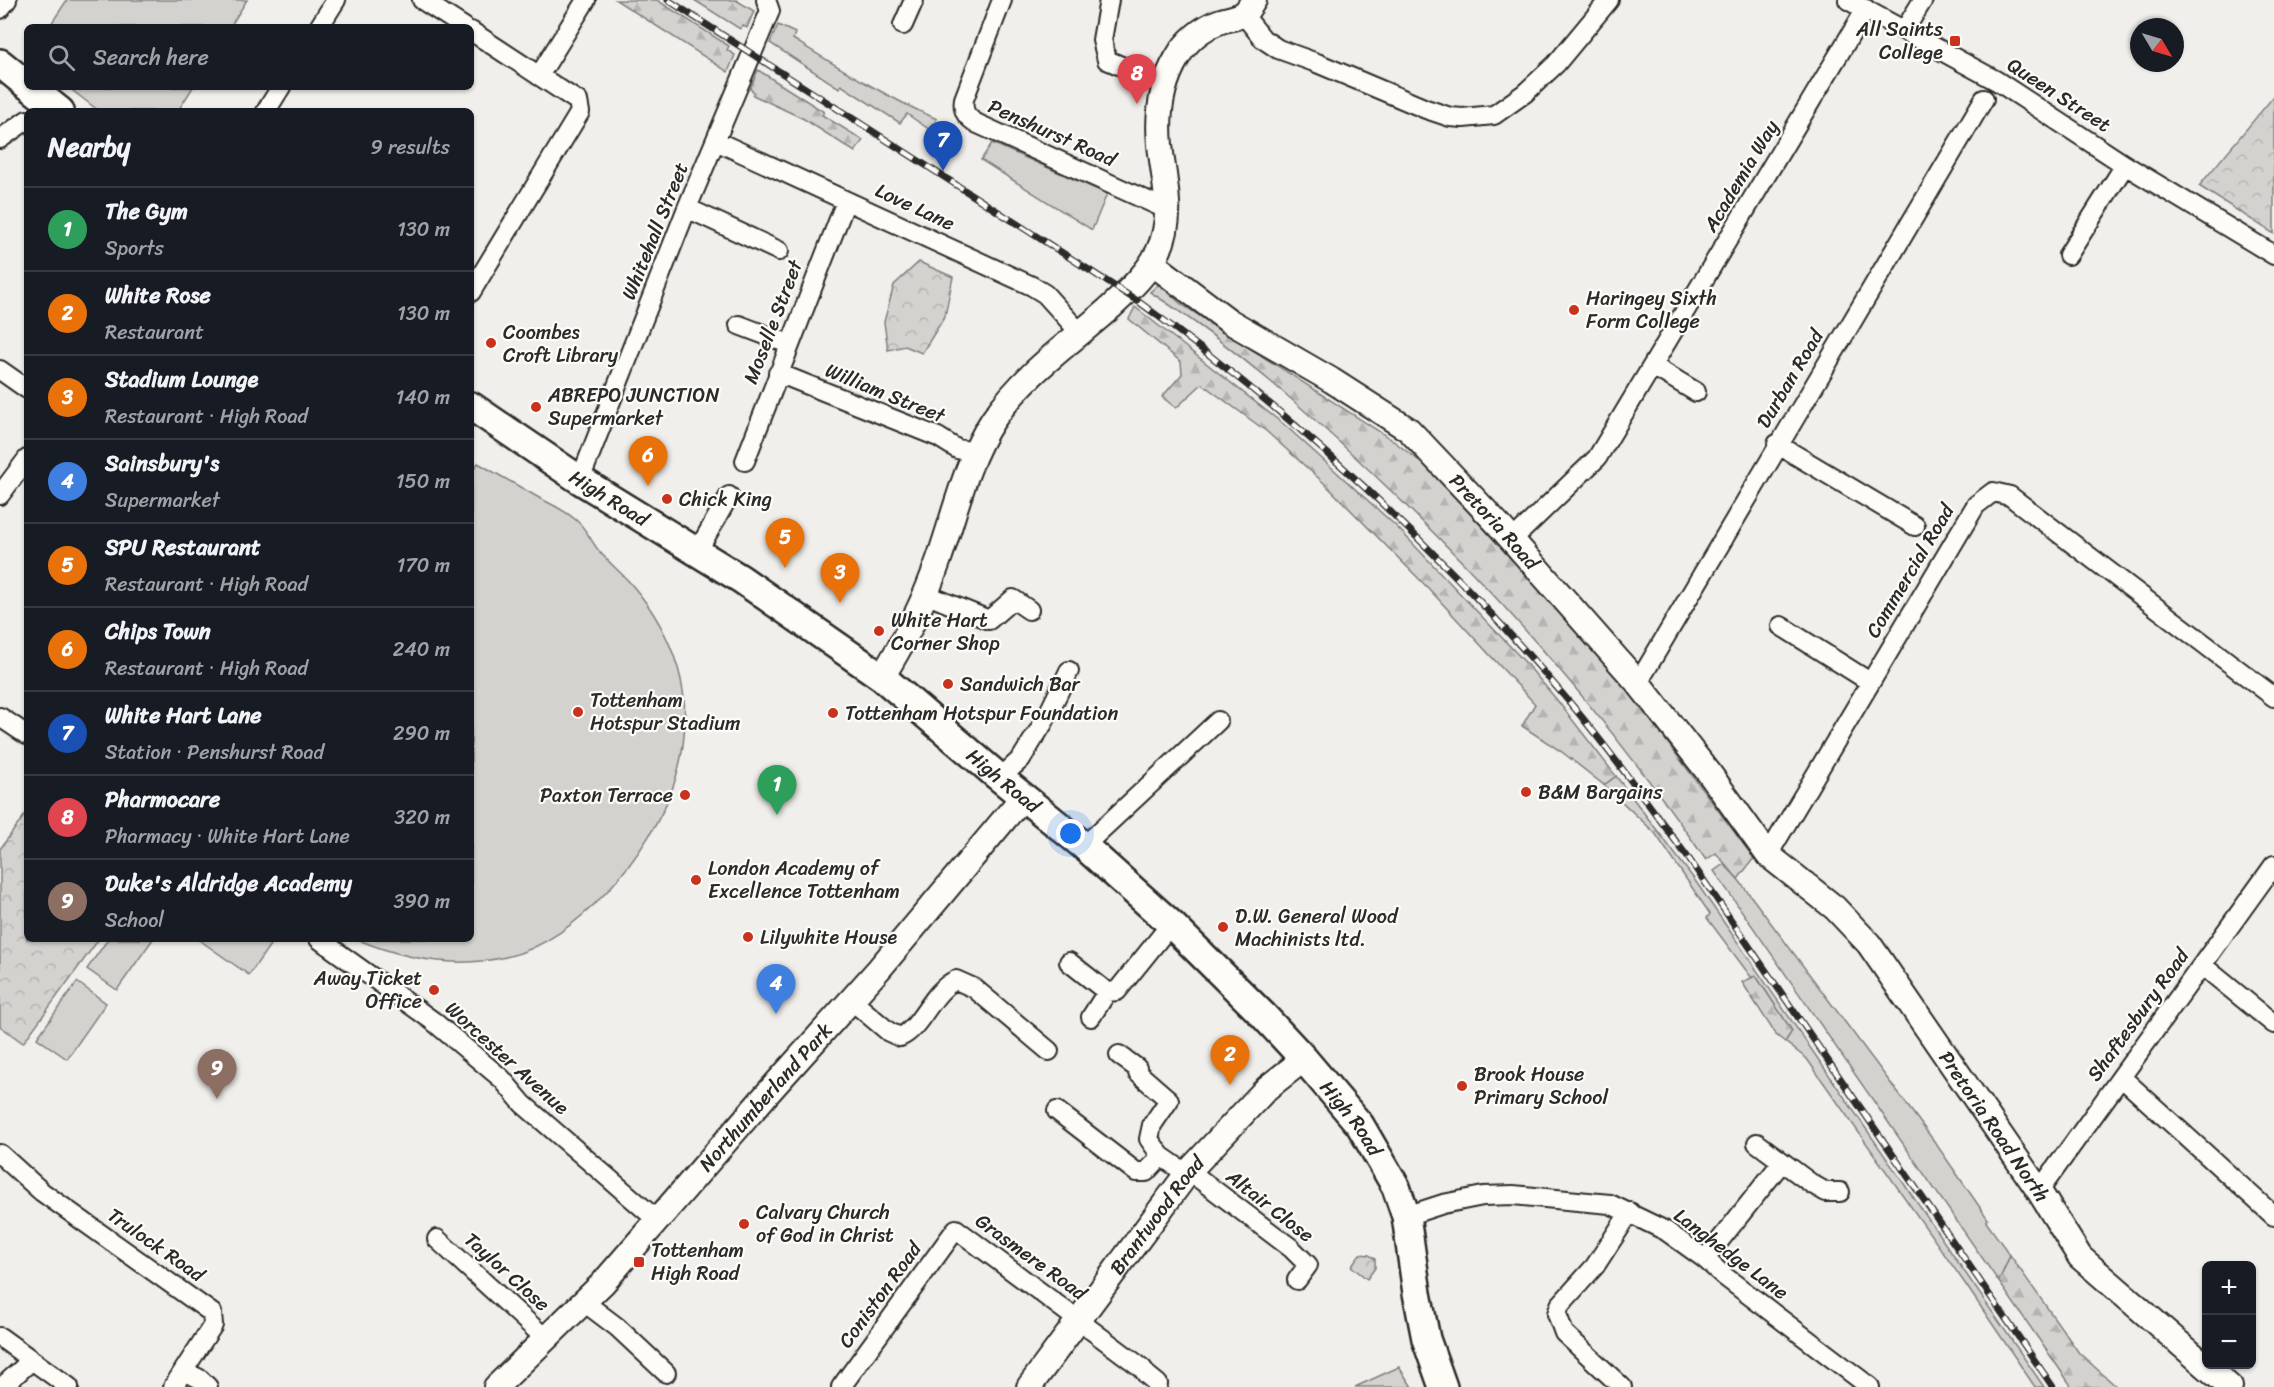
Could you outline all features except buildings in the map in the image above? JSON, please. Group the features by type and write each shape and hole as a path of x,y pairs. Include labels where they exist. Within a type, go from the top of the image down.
{"main road":[{"path":"0,63 24,84"},
{"name":"High Road","path":"474,408 580,480 793,614 882,677 1084,846 1171,924 1263,1015 1360,1125 1386,1166 1406,1216 1426,1339 1443,1387"}],"street":[{"path":"0,9 7,0"},
{"path":"320,24 336,0"},
{"path":"422,0 459,24"},
{"path":"539,76 586,0"},
{"name":"Whitehall Street","path":"580,480 687,208 770,11 766,0"},
{"path":"903,25 914,0"},
{"name":"Penshurst Road","path":"1002,0 964,99 963,106 966,116 978,124 1168,210"},
{"path":"1109,0 1102,40 1107,60 1164,84"},
{"path":"882,677 904,641 925,594 976,452 991,423 1009,398 1043,364 1120,298 1152,263 1162,242 1168,210 1159,121 1164,84 1178,56 1194,37 1248,7 1263,39 1278,49 1426,109 1450,117 1463,118 1494,115 1526,93 1556,64 1609,0"},
{"name":"Queen Street","path":"1848,0 1905,29 2024,97 2125,165 2274,255"},
{"path":"1905,29 1923,0"},
{"name":"Academia Way","path":"1512,540 1597,458 1866,9"},
{"path":"474,34 578,101 580,112 474,287"},
{"path":"268,108 279,90"},
{"name":"Durban Road","path":"1638,683 1777,444 1984,99"},
{"path":"0,139 24,122"},
{"name":"Love Lane","path":"716,141 1032,286 1045,294 1080,334"},
{"path":"2068,255 2125,165"},
{"name":"Moselle Street","path":"745,461 777,373 846,201"},
{"path":"687,208 779,252"},
{"name":"Pretoria Road","path":"1152,263 1228,321 1409,430 1512,540 1638,683 1709,773 1768,855"},
{"path":"739,325 789,344"},
{"path":"1653,366 1696,392"},
{"path":"0,370 24,388"},
{"name":"William Street","path":"777,373 938,437 957,449 976,452"},
{"path":"1777,444 1915,526"},
{"path":"0,495 24,463"},
{"name":"Commercial Road","path":"1768,855 1976,505 1992,492 2010,496 2274,697"},
{"path":"697,552 729,496"},
{"path":"925,594 989,620 1013,599 1029,610"},
{"path":"1781,626 1870,682"},
{"path":"1000,778 1021,759 1044,722 1069,671"},
{"path":"0,717 24,733"},
{"path":"1084,846 1218,721"},
{"name":"Northumberland Park","path":"500,1386 584,1302 657,1220 851,1000 1023,797"},
{"name":"Pretoria Road North","path":"1768,855 1834,908 1869,944 2039,1191 2080,1257 2230,1387"},
{"name":"Shaftesbury Road","path":"2039,1191 2274,865"},
{"path":"1069,962 1107,992 1117,992 1171,924"},
{"name":"Worcester Avenue","path":"323,942 433,1021 502,1079 523,1104 657,1220"},
{"path":"2202,965 2274,1024"},
{"path":"851,1000 889,1032 900,1037 910,1030 941,991 948,984 957,980 974,988 1049,1051"},
{"path":"1091,1017 1107,992"},
{"path":"1119,1055 1137,1068 1138,1073 1169,1100 1149,1132 1152,1145 1161,1156 1188,1172"},
{"name":"Brantwood Road","path":"1029,1387 1188,1172 1267,1088 1304,1059"},
{"path":"2121,1077 2274,1216"},
{"path":"1057,1111 1136,1172 1146,1172 1161,1156"},
{"path":"1757,1143 1826,1192 1840,1192"},
{"name":"Trulock Road","path":"0,1154 42,1192 212,1313 213,1324 173,1387"},
{"path":"1705,1259 1782,1162"},
{"name":"Altair Close","path":"1188,1172 1261,1224 1308,1265 1297,1280"},
{"name":"Langhedge Lane","path":"1406,1216 1443,1204 1483,1196 1513,1195 1610,1204 1666,1231 1870,1387"},
{"path":"1622,1387 1564,1333 1557,1314 1560,1305 1594,1266 1630,1212"},
{"name":"Grasmere Road","path":"956,1229 1080,1320"},
{"name":"Coniston Road","path":"841,1387 956,1229"},
{"name":"Taylor Close","path":"437,1239 546,1339"},
{"path":"584,1302 617,1327 666,1373"},
{"path":"1080,1320 1142,1368 1158,1384 1156,1387"},
{"path":"0,1337 69,1387"},
{"path":"2,1387 32,1360"},
{"path":"184,1371 200,1379 208,1387"}],"green space":[{"path":"67,0 247,0 232,24 51,24"},
{"path":"616,0 657,0 729,46 727,50 735,55 728,72"},
{"path":"694,0 736,0 754,11 747,28 742,25 740,29"},
{"path":"778,25 795,33 793,39 846,71 937,119 930,130 907,114 900,123 841,85 839,88 770,43"},
{"path":"758,70 824,112 822,115 863,140 855,152 804,119 753,95 754,92 750,89"},
{"path":"72,90 191,90 180,108 95,108"},
{"path":"2274,96 2274,234 2199,186"},
{"path":"992,143 1107,194 1092,230 981,160"},
{"path":"919,262 953,277 945,316 922,353 905,346 888,350 884,322 894,285"},
{"path":"1159,284 1181,304 1391,439 1427,467 1607,662 1754,858 1738,879 1716,853 1706,860 1596,713 1516,620 1432,531 1360,461 1274,384 1182,313 1150,292"},
{"path":"1135,307 1287,427 1397,527 1524,661 1616,776 1604,785 1562,752 1522,726 1535,704 1429,589 1324,483 1266,431 1202,384 1176,408 1162,397 1182,374 1181,362 1129,319"},
{"name":"Tottenham Hotspur Stadium","path":"478,463 572,517 583,527 600,552 639,594 659,624 678,668 684,697 685,726 678,770 663,810 630,864 585,913 559,933 533,948 506,957 449,962 411,957 364,942 474,942 474,468"},
{"path":"1616,776 1694,879 2044,1387 2035,1387 1807,1059 1785,1042 1792,1031 1756,976 1751,977 1707,918 1710,914 1655,833 1604,785"},
{"path":"24,816 24,942 97,942 23,1043 0,1026 0,849"},
{"path":"1724,864 1738,879 1934,1141 1988,1219 1986,1222 2010,1255 1999,1282 1714,871"},
{"path":"106,942 151,942 117,990 87,969"},
{"path":"202,942 266,942 270,945 249,975"},
{"path":"1756,976 1792,1031 1785,1042 1776,1035 1742,982"},
{"path":"77,982 106,1003 67,1059 37,1038"},
{"path":"1360,1254 1369,1255 1375,1259 1375,1268 1367,1279 1351,1266"},
{"path":"2010,1255 2079,1353 2117,1387 2072,1387 1999,1282"},
{"path":"1399,1367 1412,1387 1355,1387"}],"railway":[{"path":"668,0 1139,302 1198,346 1313,440 1421,541 1523,648 1587,723 1631,781 1689,859 2053,1387"}],"place":[{"name":"All Saints College","path":"1955,41"},
{"name":"Pharmocare","path":"1137,104"},
{"name":"White Hart Lane","path":"943,171"},
{"name":"Haringey Sixth Form College","path":"1574,310"},
{"name":"Coombes Croft Library","path":"491,343"},
{"name":"ABREPO JUNCTION Supermarket","path":"536,407"},
{"name":"Chips Town","path":"648,486"},
{"name":"Chick King","path":"667,499"},
{"name":"SPU Restaurant","path":"785,568"},
{"name":"Stadium Lounge","path":"840,603"},
{"name":"White Hart Corner Shop","path":"879,631"},
{"name":"Sandwich Bar","path":"948,684"},
{"name":"Tottenham Hotspur Stadium","path":"578,712"},
{"name":"Tottenham Hotspur Foundation","path":"833,713"},
{"name":"B&M Bargains","path":"1526,792"},
{"name":"Paxton Terrace","path":"685,795"},
{"name":"The Gym","path":"777,815"},
{"name":"London Academy of Excellence Tottenham","path":"696,880"},
{"name":"D.W. General Wood Machinists ltd.","path":"1223,927"},
{"name":"Lilywhite House","path":"748,937"},
{"name":"Away Ticket Office","path":"434,990"},
{"name":"Sainsbury's","path":"776,1014"},
{"name":"White Rose","path":"1230,1085"},
{"name":"Brook House Primary School","path":"1462,1086"},
{"name":"Duke's Aldridge Academy","path":"217,1099"},
{"name":"Calvary Church of God in Christ","path":"744,1224"},
{"name":"Tottenham High Road","path":"639,1262"}]}
